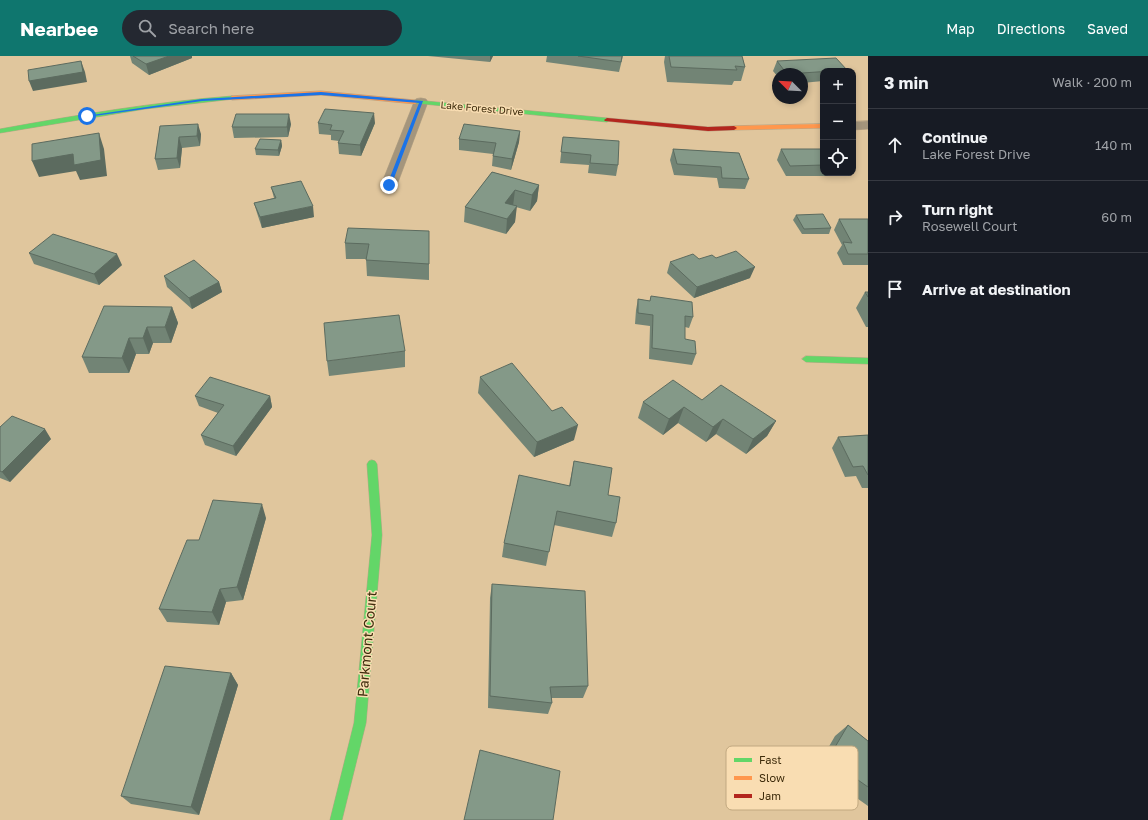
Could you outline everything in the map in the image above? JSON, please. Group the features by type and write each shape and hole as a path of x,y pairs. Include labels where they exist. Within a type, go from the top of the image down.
{"street":[{"name":"Lake Forest Drive","path":"0,131 87,116 202,100 321,93 708,130 820,126"},
{"path":"389,185 421,102"},
{"path":"806,359 868,361"},
{"name":"Parkmont Court","path":"336,820 360,723 377,535 372,464"}],"building":[{"path":"133,56 169,56 146,64"},
{"path":"578,56 622,56 621,62"},
{"path":"669,56 742,56 745,67 735,66 737,70 671,67"},
{"path":"836,58 845,68 820,68 820,72 808,73 808,68 782,68 777,61"},
{"path":"81,61 83,72 29,81 28,70"},
{"path":"325,109 374,113 360,145 338,143 344,131 330,130 332,125 318,123"},
{"path":"236,114 289,114 287,127 232,127"},
{"path":"198,124 197,136 179,137 177,158 155,159 160,126"},
{"path":"464,124 520,131 512,159 493,156 496,143 459,139"},
{"path":"99,133 101,160 74,165 73,154 32,161 32,144"},
{"path":"563,137 619,141 618,165 590,163 591,155 561,152"},
{"path":"260,139 281,140 278,150 255,149"},
{"path":"673,149 739,153 749,179 722,178 721,167 677,164"},
{"path":"781,149 820,149 820,165 790,166"},
{"path":"492,172 539,185 532,195 515,190 505,203 517,206 507,219 465,207"},
{"path":"301,181 313,206 260,217 254,203 276,198 271,187"},
{"path":"823,214 831,228 804,229 796,215"},
{"path":"839,219 868,219 868,254 848,254 843,242 852,243"},
{"path":"348,228 429,231 429,264 366,260 369,244 345,243"},
{"path":"53,234 117,254 94,274 29,253"},
{"path":"736,251 755,267 697,287 670,262 693,254 699,259 712,255 716,258"},
{"path":"194,260 219,282 189,298 164,276"},
{"path":"651,296 692,302 693,317 685,316 685,339 695,341 696,354 652,348 653,315 638,313 638,299 650,301"},
{"path":"104,306 172,307 165,327 147,327 143,338 129,338 122,358 82,357"},
{"path":"399,315 405,351 327,361 324,323"},
{"path":"512,363 552,411 562,407 578,425 537,442 480,377"},
{"path":"210,377 270,396 233,446 201,435 224,405 195,396"},
{"path":"673,380 702,400 721,385 776,421 753,439 723,419 713,427 684,407 669,419 643,402"},
{"path":"12,416 45,429 2,472 0,471 0,427"},
{"path":"868,435 868,475 863,466 853,467 838,437"},
{"path":"574,461 612,468 608,495 620,497 616,523 557,511 549,552 504,543 519,475 570,486"},
{"path":"213,500 262,504 237,587 220,589 212,612 159,609 187,540 199,540"},
{"path":"492,584 585,591 588,686 550,687 552,703 490,696"},
{"path":"165,666 231,673 191,807 121,796"},
{"path":"848,725 868,741 868,787 858,780 858,746 836,746"},
{"path":"480,750 560,771 553,820 464,820"}],"traffic: fast":[{"path":"0,131 145,107 232,98"},
{"path":"415,102 607,120"},
{"path":"806,359 868,361"},
{"path":"336,820 360,723 377,535 372,464"}],"traffic: slow":[{"path":"232,98 321,93 415,102"},
{"path":"734,128 820,126"}],"traffic: jam":[{"path":"607,120 708,129 734,128"}],"route":[{"path":"87,116 202,100 321,93 421,102 389,185"}]}
